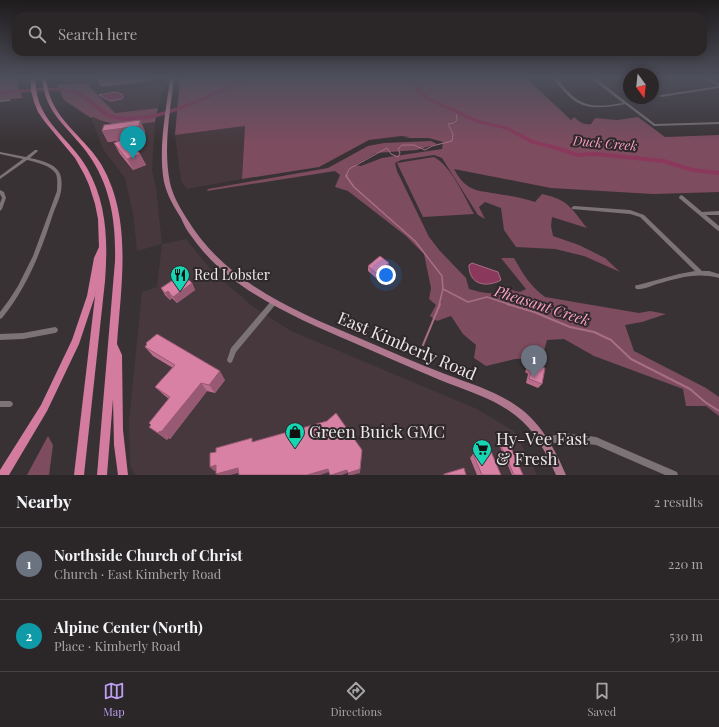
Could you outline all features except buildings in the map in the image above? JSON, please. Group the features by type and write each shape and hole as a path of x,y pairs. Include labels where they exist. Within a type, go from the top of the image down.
{"highway":[{"path":"35,100 47,123 77,157 90,180 100,214 103,246 100,292 79,475"},
{"path":"48,100 56,114 85,146 105,177 113,199 117,224 119,250 102,475"},
{"path":"4,475 44,408 76,342 91,296 98,258 103,246"},
{"path":"113,345 118,355 116,429 123,475"}],"main road":[{"name":"East Kimberly Road","path":"169,100 164,156 168,189 190,230 206,250 227,271 274,302 312,322 503,403 517,411 526,418 544,442 561,475"}],"street":[{"path":"576,100 583,104 600,107 626,104 657,125 719,123"},
{"path":"0,178 36,151"},
{"path":"0,153 26,158 47,165 57,172 60,181 59,191 35,260 14,300 0,316"},
{"path":"0,192 4,198 0,209"},
{"path":"680,196 719,229"},
{"path":"574,208 630,212 642,216 700,272"},
{"path":"701,214 719,213"},
{"path":"638,287 700,272 711,273 719,276"},
{"path":"230,360 233,350 274,302"},
{"path":"0,336 23,336 55,330"},
{"path":"0,404 10,404"},
{"path":"544,442 563,437 596,441 674,475"}],"shaded area":[{"path":"64,100 103,100 115,113 158,108 155,122 124,125 109,123 93,117 91,118"},
{"path":"102,100 160,100 158,108 114,113"},
{"path":"178,100 550,100 571,120 574,117 586,124 591,124 595,118 617,120 638,117 665,137 719,135 719,192 653,194 551,188 454,169 464,183 475,190 535,202 542,194 564,202 573,210 587,228 552,217 551,226 553,236 579,245 605,258 620,272 584,256 555,249 516,247 504,230 501,208 485,202 479,207 485,219 478,215 442,158 434,155 401,160 395,163 397,171 429,237 440,251 466,278 469,289 483,293 497,293 507,289 520,292 526,289 501,258 514,258 527,279 535,289 545,297 639,313 650,311 666,314 642,322 625,325 634,351 706,388 719,397 719,416 706,406 686,406 683,389 594,356 564,339 547,340 542,358 515,359 486,366 474,358 476,345 463,334 451,316 437,321 430,316 436,305 429,299 431,288 424,254 406,236 348,191 335,187 340,175 335,171 207,191 208,189 328,168 368,146 384,143 431,141 437,144 417,150 376,153 355,165 361,166 382,158 442,149 443,142 429,138 405,138 410,137 401,136 369,140 319,167 242,179 245,126 175,135"},
{"path":"93,117 107,124 130,125 155,122 152,171 156,187 162,244 137,251 133,213 125,178 103,149 91,118"},
{"path":"245,126 242,179 187,189 181,181 175,135"},
{"path":"434,157 446,167 451,174 474,214 423,217 397,163"},
{"path":"186,239 211,270 251,305 291,331 475,408 515,432 537,475 135,475 130,465 129,421 142,292 157,287 162,244"},
{"path":"472,263 498,272 501,280 490,284 475,281 470,272 469,265"},
{"path":"48,436 53,445 49,475 27,475"}],"waterway":[{"name":"Duck Creek","path":"88,100 106,114 117,118 131,119 148,117 198,100"},
{"name":"Duck Creek","path":"432,100 476,121 506,128 533,142 555,147 577,155 596,154 664,161 692,170 719,173"},
{"name":"Pheasant Creek","path":"346,176 349,169 387,148 391,154 398,157 400,153 398,149 402,145 414,145 425,150 432,146 452,141 453,134 448,124 454,123 457,120 456,111"},
{"name":"Pheasant Creek","path":"346,176 354,187 415,241 442,276 443,289"},
{"path":"439,305 443,289"},
{"name":"Pheasant Creek","path":"443,289 468,302 487,297 511,305"},
{"path":"423,345 440,304"},
{"name":"Pheasant Creek","path":"507,304 534,312 570,327 594,332 611,340 631,359 690,389 705,402 719,411"}],"place":[{"name":"Alpine Center (North)","path":"133,159"},
{"name":"Red Lobster","path":"180,292"},
{"name":"Northside Church of Christ","path":"534,378"},
{"name":"Green Buick GMC","path":"295,449"},
{"name":"Hy-Vee Fast & Fresh","path":"482,466"}]}
